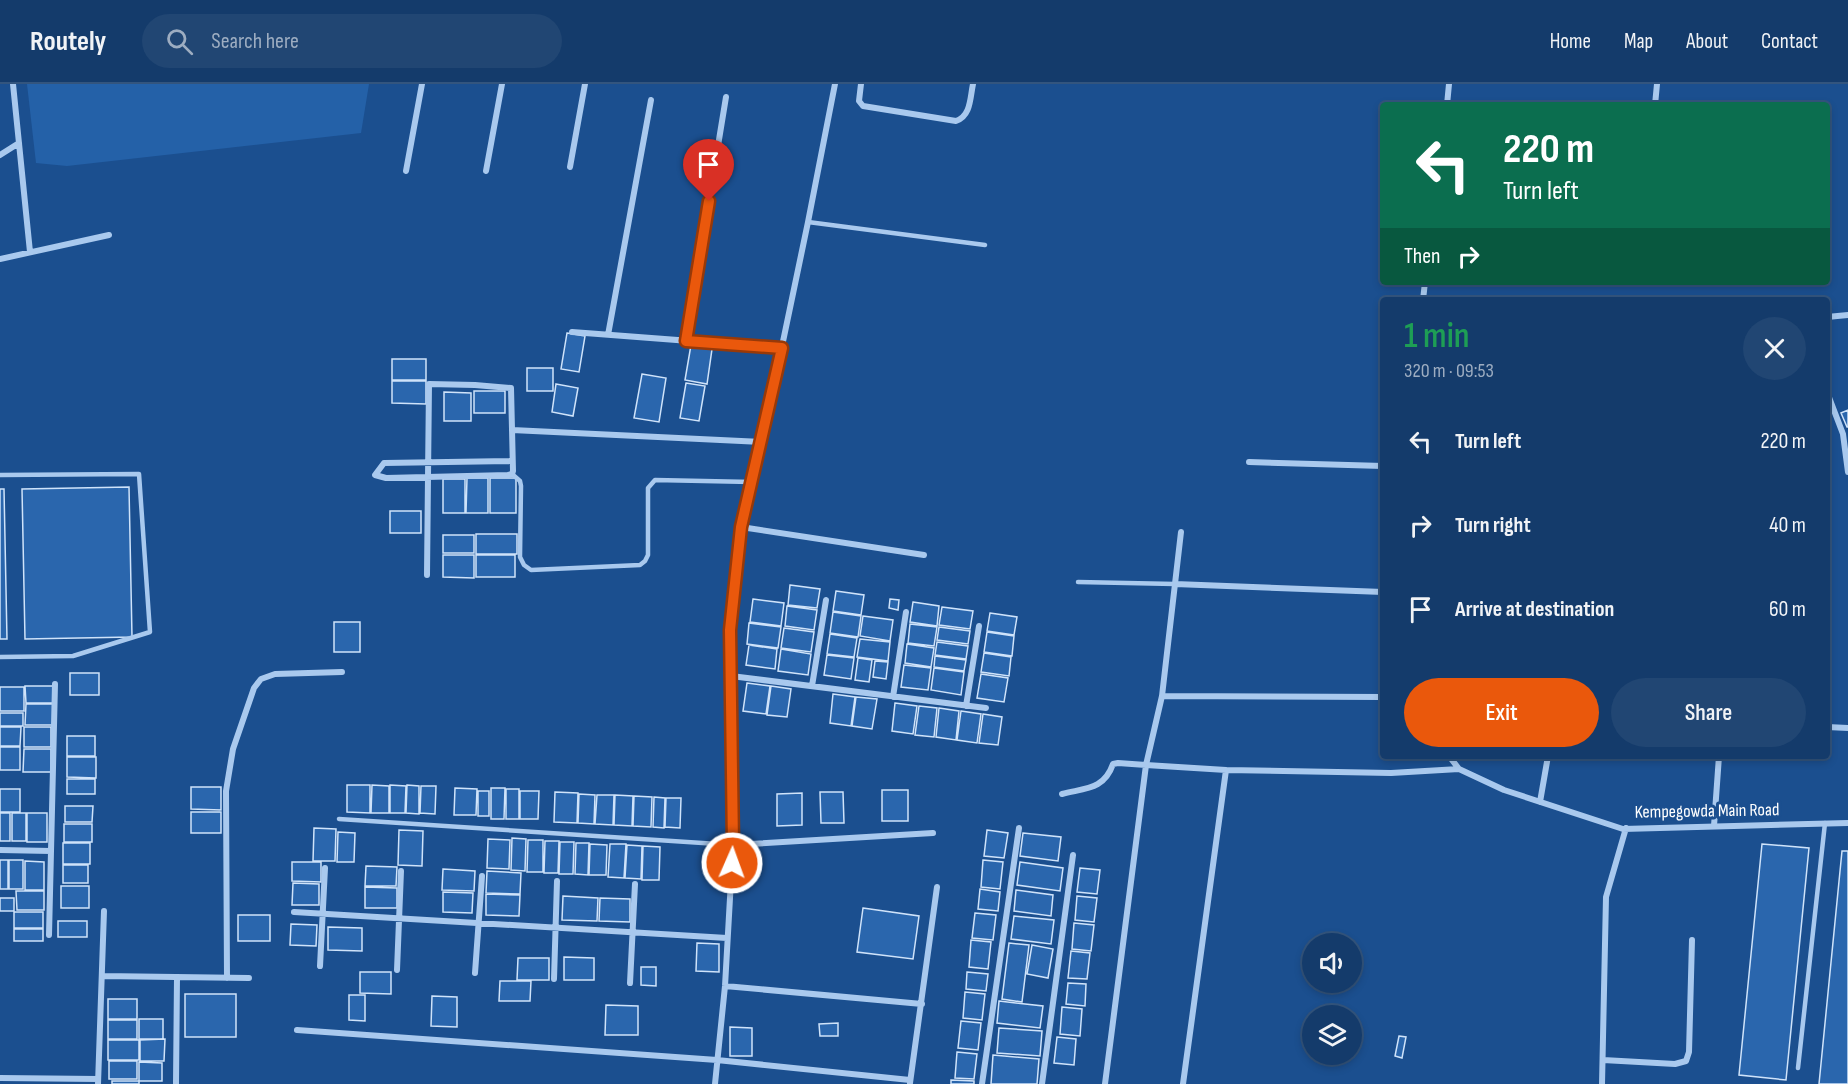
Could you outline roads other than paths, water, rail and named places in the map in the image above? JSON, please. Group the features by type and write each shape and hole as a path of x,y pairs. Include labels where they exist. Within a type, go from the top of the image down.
{"street":[{"path":"13,84 30,252"},
{"path":"406,171 422,84"},
{"path":"486,171 502,84"},
{"path":"570,167 585,84"},
{"path":"715,1084 725,986 733,845 730,630 741,527 782,348 835,84"},
{"path":"861,84 859,101 863,106 956,121 963,119 967,113 973,84"},
{"path":"1447,102 1449,84"},
{"path":"1655,102 1657,84"},
{"path":"686,341 726,97"},
{"path":"608,335 651,100"},
{"path":"0,155 19,143"},
{"path":"0,259 109,235"},
{"path":"1830,317 1848,315"},
{"path":"572,332 782,348"},
{"path":"427,575 428,477 428,462 429,384 511,388 512,430 512,461 512,474 428,477 386,478 375,475 384,464 428,462 512,461"},
{"path":"1830,400 1843,434 1848,472"},
{"path":"512,430 762,442"},
{"path":"1249,462 1380,466"},
{"path":"741,527 924,555"},
{"path":"1105,1084 1146,765 1162,696 1181,532"},
{"path":"1175,585 1380,591"},
{"path":"812,686 826,600"},
{"path":"893,697 906,612"},
{"path":"966,706 979,626"},
{"path":"227,978 226,791 233,749 254,688 261,679 275,674 342,672"},
{"path":"731,676 986,708"},
{"path":"49,935 55,684"},
{"path":"1162,696 1380,696"},
{"path":"1830,728 1848,728"},
{"path":"1451,759 1459,769"},
{"path":"1540,802 1547,759"},
{"path":"1714,826 1719,759"},
{"name":"Kempegowda Main Road","path":"1062,794 1099,785 1108,777 1113,764 1118,763 1226,770 1391,773 1459,769 1504,790 1626,828 1848,823"},
{"path":"1183,1084 1226,770"},
{"path":"982,1084 1019,828"},
{"path":"1602,1084 1606,897 1626,828"},
{"path":"733,845 933,833"},
{"path":"0,850 51,851"},
{"path":"1042,1084 1073,855"},
{"path":"320,966 325,868"},
{"path":"397,970 401,871"},
{"path":"474,973 482,876"},
{"path":"554,979 557,881"},
{"path":"630,983 635,884"},
{"path":"297,1030 717,1060 910,1082 937,887"},
{"path":"0,1078 98,1081 104,911"},
{"path":"294,912 727,938"},
{"path":"1603,1060 1675,1064 1686,1061 1689,1052 1692,940"},
{"path":"102,976 249,978"},
{"path":"176,1084 177,977"},
{"path":"725,986 922,1004"}],"lane":[{"path":"808,222 985,245"},
{"path":"0,475 139,474 150,632 73,656 0,657"},
{"path":"512,474 520,481 521,486 520,557 524,565 531,570 640,565 648,555 648,488 655,480 752,482"},
{"path":"1078,582 1175,585"},
{"path":"339,819 733,845"},
{"path":"1798,1068 1825,823"}]}
